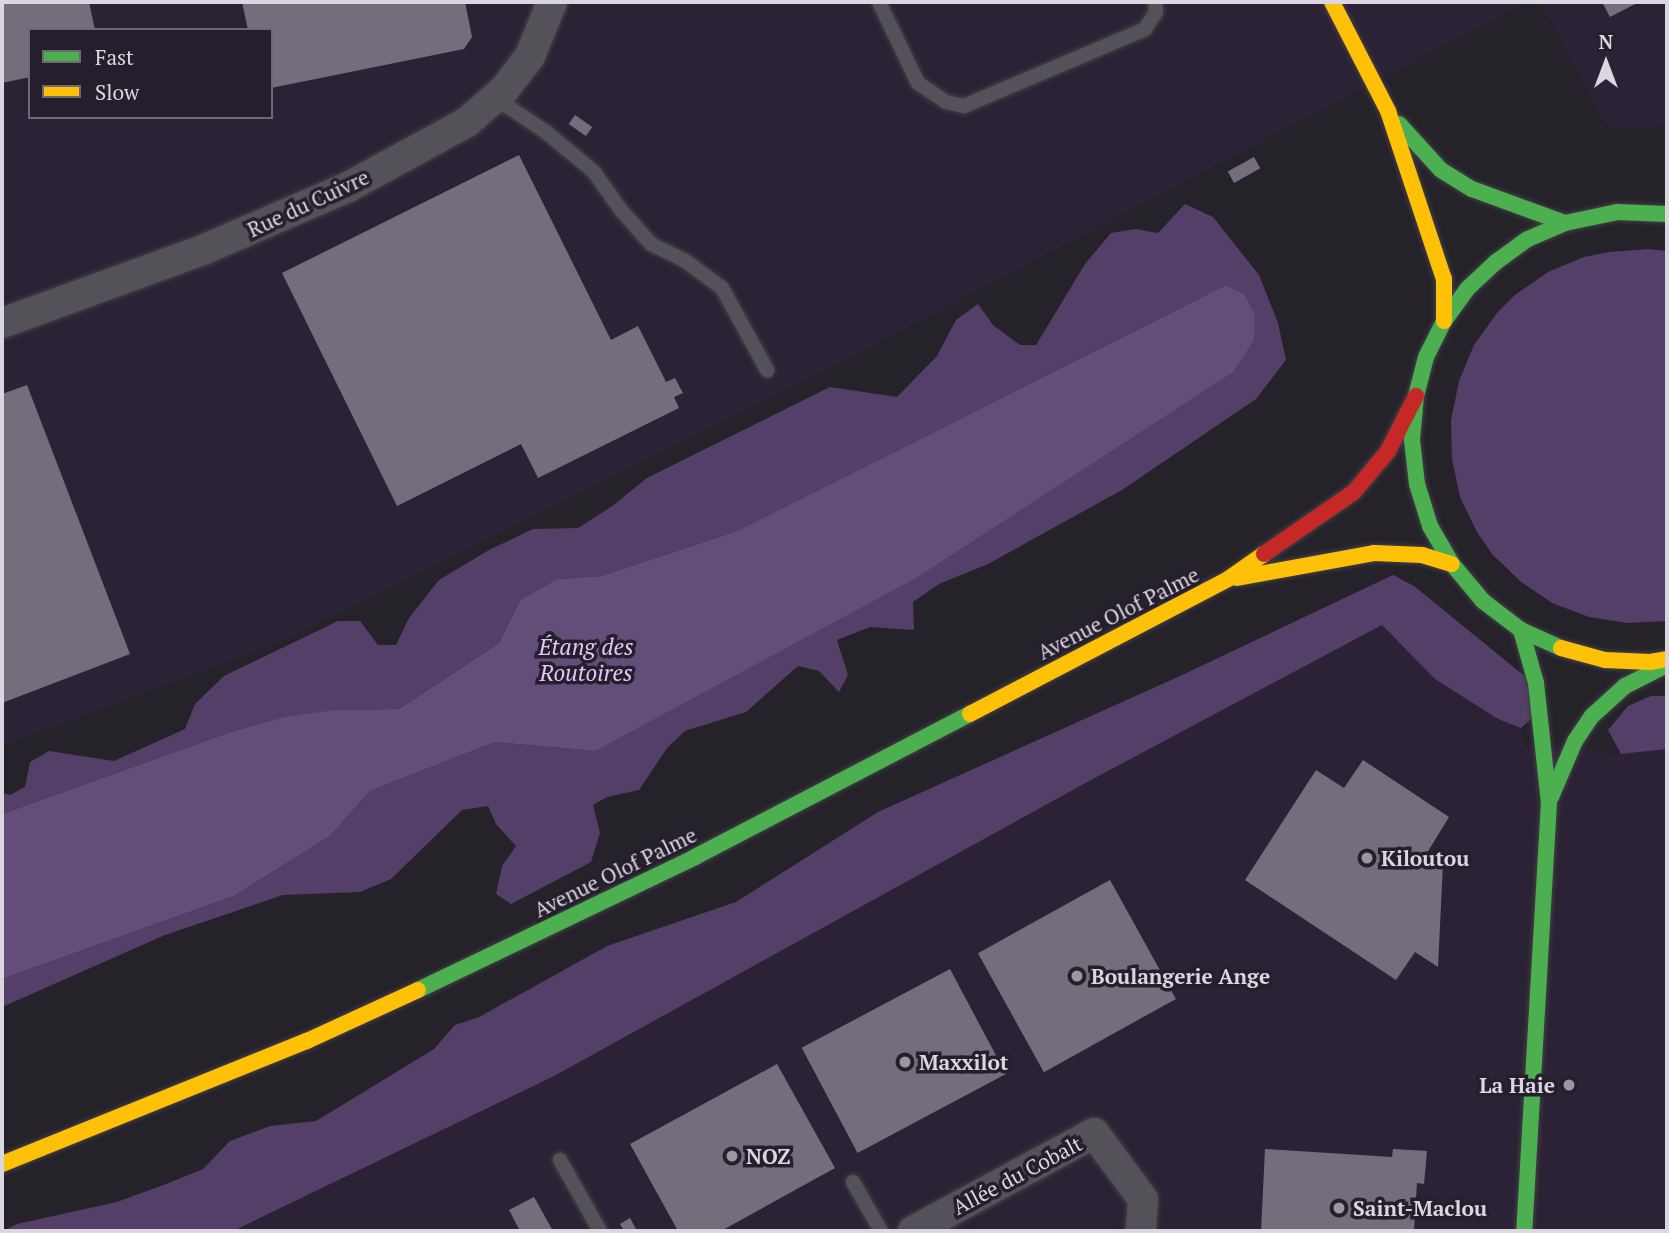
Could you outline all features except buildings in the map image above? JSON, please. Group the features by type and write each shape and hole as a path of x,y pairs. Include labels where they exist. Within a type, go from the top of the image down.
{"main road":[{"path":"1332,2 1388,111 1444,279 1444,321"},
{"path":"1388,111 1441,170 1472,189 1565,223"},
{"path":"1667,214 1617,212 1565,223 1528,239 1496,262 1467,289 1444,321 1426,357 1416,396 1412,440 1417,484 1430,526 1451,564 1483,601 1521,630 1562,649 1605,660 1650,662 1667,659"},
{"name":"Avenue Olof Palme","path":"2,1164 307,1041 496,954 707,851 1228,579 1354,492 1388,451 1416,396"},
{"name":"Avenue Olof Palme","path":"1228,579 1320,565 1374,553 1422,555 1451,564"},
{"path":"1521,630 1536,682 1549,802 1524,1231"},
{"path":"1549,802 1575,741 1592,716 1625,686 1667,665"}],"street":[{"name":"Rue du Cuivre","path":"2,323 205,249 348,187 467,122 495,98 530,56 552,2"},
{"name":"Allée du Cobalt","path":"913,1231 1094,1133 1143,1199 1141,1231"}],"lane":[{"path":"879,2 918,83 946,102 964,106 1145,29 1156,12 1155,2"},
{"path":"495,98 546,132 594,172 620,209 651,244 684,260 722,288 767,370"},
{"path":"560,1160 600,1231"},
{"path":"853,1182 881,1231"}],"shaded area":[{"path":"2,2 1527,2 808,380 276,644 2,746"},
{"path":"1540,2 1667,2 1667,126 1608,128"},
{"path":"1185,204 1213,217 1259,275 1278,323 1286,360 1256,399 1122,490 988,564 939,584 913,602 914,630 870,627 837,640 848,675 839,692 819,671 798,666 746,712 685,731 667,748 639,790 607,797 593,805 600,833 591,862 511,904 496,894 502,866 516,846 496,824 488,806 462,810 391,879 360,892 283,895 165,935 2,1007 2,979 234,896 330,836 370,791 495,742 595,751 1244,294 1226,285 737,531 601,576 557,579 520,600 499,643 399,709 335,710 222,735 2,814 2,793 10,795 25,787 30,762 49,751 114,761 185,729 195,704 224,676 338,621 360,621 378,645 396,645 409,618 439,580 489,550 533,529 578,528 611,507 647,478 830,387 897,397 937,356 956,320 978,304 993,325 1020,345 1036,345 1085,264 1111,233 1136,229 1158,233"},
{"path":"1648,249 1667,251 1667,621 1628,623 1589,617 1552,603 1520,581 1492,554 1477,532 1460,497 1452,459 1451,420 1459,381 1474,345 1497,313 1515,295 1548,272 1584,257"},
{"path":"1393,575 1414,586 1527,678 1532,718 1521,728 1498,719 1435,679 1382,625 1091,780 554,1076 233,1231 3,1231 17,1224 117,1202 166,1184 203,1169 230,1141 270,1126 316,1121 434,1049 455,1025 479,1017 607,946 736,902 878,812 1180,676"},
{"path":"1382,625 1435,679 1498,719 1521,728 1525,746 1568,745 1610,755 1667,749 1667,1231 233,1231 554,1076 1091,780"},
{"path":"1651,696 1667,696 1667,749 1621,754 1608,730 1628,706"}],"water":[{"name":"Étang des Routoires","path":"1226,285 1244,294 1255,315 1254,340 1233,372 916,578 595,751 495,742 370,791 330,836 234,896 2,979 2,814 222,735 285,717 335,710 399,709 499,643 520,600 557,579 601,576 737,531"}],"traffic: fast":[{"path":"1399,124 1441,170 1472,189 1565,223"},
{"path":"1561,648 1521,630 1483,601 1452,564 1430,526 1417,484 1412,440 1416,396 1426,357 1444,321 1467,289 1496,262 1528,239 1565,223 1617,212 1667,214"},
{"path":"1521,630 1536,683 1549,802 1524,1231"},
{"path":"1551,797 1575,741 1592,716 1625,686 1667,665"},
{"path":"418,990 695,857 970,714"}],"traffic: slow":[{"path":"1332,2 1388,111 1444,279 1444,321"},
{"path":"1237,578 1374,553 1422,555 1452,564"},
{"path":"970,714 1228,579 1264,554"},
{"path":"1561,648 1605,660 1650,662 1667,659"},
{"path":"2,1164 307,1041 418,990"}],"traffic: jam":[{"path":"1264,554 1354,492 1388,451 1416,396"}],"place":[{"name":"Kiloutou","path":"1367,858"},
{"name":"Boulangerie Ange","path":"1077,976"},
{"name":"Maxxilot","path":"905,1062"},
{"name":"La Haie","path":"1569,1085"},
{"name":"NOZ","path":"732,1156"},
{"name":"Saint-Maclou","path":"1339,1208"}]}
